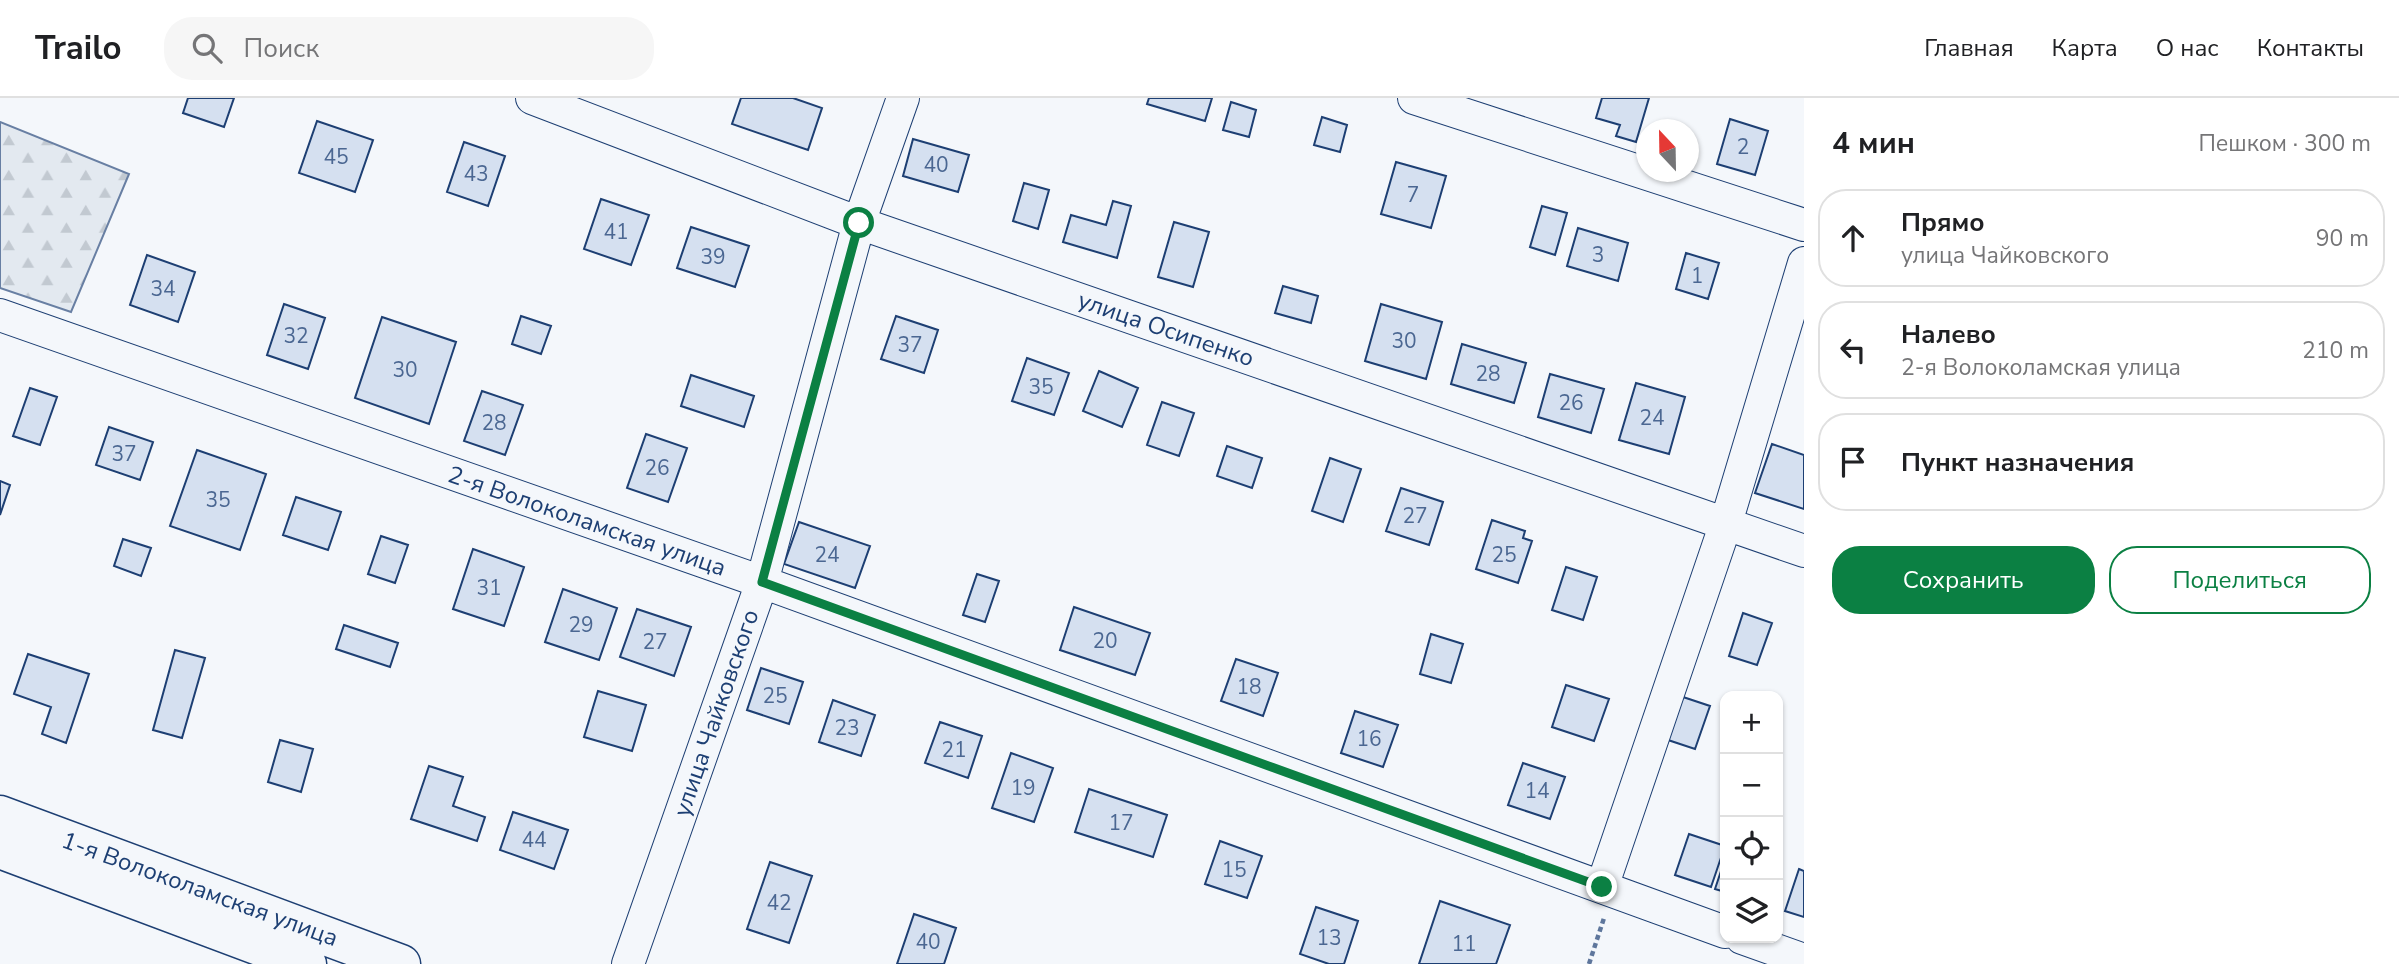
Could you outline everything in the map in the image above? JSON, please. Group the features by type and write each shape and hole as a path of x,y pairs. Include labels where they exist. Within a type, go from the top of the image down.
{"main road":[{"name":"1-я Волоколамская улица","path":"0,815 401,964"},
{"name":"1-я Волоколамская улица","path":"0,849 307,964"}],"street":[{"name":"улица Осипенко","path":"532,98 859,223 1804,551"},
{"name":"улица Чайковского","path":"628,964 762,582 859,223 903,98"},
{"path":"1430,100 1804,225"},
{"path":"1602,887 1726,523 1804,263"},
{"name":"2-я Волоколамская улица","path":"0,316 762,582 1720,930"},
{"path":"1756,943 1804,960"}],"path":[{"path":"1589,964 1608,907 1602,887"}],"green space":[{"path":"0,122 129,174 71,312 0,288"}],"building":[{"path":"188,98 234,98 224,127 183,113"},
{"path":"741,98 793,98 822,108 808,150 732,124"},
{"path":"1149,98 1212,98 1205,121 1147,104"},
{"path":"1602,98 1649,98 1643,119 1636,119 1636,142 1616,136 1620,125 1596,118"},
{"path":"1231,102 1256,110 1249,137 1223,130"},
{"path":"1322,117 1347,125 1340,152 1314,145"},
{"path":"1730,119 1768,131 1755,175 1717,164"},
{"path":"317,121 373,140 355,192 299,173"},
{"path":"913,139 969,155 958,192 903,176"},
{"path":"464,142 505,156 488,206 447,192"},
{"path":"1396,162 1446,176 1431,228 1381,214"},
{"path":"1024,183 1049,190 1038,229 1013,221"},
{"path":"601,199 649,215 631,265 584,249"},
{"path":"1113,201 1131,206 1117,258 1063,242 1071,215 1106,225"},
{"path":"1542,206 1567,213 1555,255 1530,247"},
{"path":"1174,222 1209,232 1193,287 1158,277"},
{"path":"691,227 749,246 735,287 677,268"},
{"path":"1578,228 1628,243 1618,281 1567,266"},
{"path":"1686,253 1719,263 1708,299 1676,289"},
{"path":"147,255 195,272 178,322 130,305"},
{"path":"1283,286 1318,296 1311,323 1275,313"},
{"path":"284,304 325,318 308,369 267,355"},
{"path":"1381,304 1442,322 1426,379 1365,361"},
{"path":"521,316 551,326 541,354 512,344"},
{"path":"896,316 938,330 924,373 881,359"},
{"path":"382,317 456,342 429,424 355,398"},
{"path":"1462,344 1526,363 1514,403 1451,384"},
{"path":"1027,358 1069,373 1054,415 1012,401"},
{"path":"1099,371 1138,388 1122,427 1083,411"},
{"path":"1550,374 1604,389 1591,433 1538,417"},
{"path":"691,375 754,396 744,427 681,406"},
{"path":"1636,383 1685,397 1669,454 1619,440"},
{"path":"30,388 57,397 40,445 13,436"},
{"path":"482,391 523,405 505,455 464,441"},
{"path":"1162,402 1194,413 1179,456 1147,445"},
{"path":"109,427 153,442 140,480 96,465"},
{"path":"646,434 687,448 668,502 627,488"},
{"path":"1772,444 1804,455 1804,509 1755,493"},
{"path":"1227,446 1262,458 1252,488 1217,476"},
{"path":"197,450 266,474 240,550 170,526"},
{"path":"1330,458 1361,469 1343,522 1312,511"},
{"path":"0,481 10,485 0,515"},
{"path":"1401,488 1443,502 1429,545 1386,531"},
{"path":"296,497 341,512 328,550 283,535"},
{"path":"1492,520 1525,531 1523,538 1532,541 1518,583 1476,569"},
{"path":"799,522 870,546 855,588 784,564"},
{"path":"381,536 408,545 395,583 368,574"},
{"path":"123,539 151,548 141,576 114,566"},
{"path":"473,549 524,567 504,626 453,609"},
{"path":"1566,567 1597,577 1583,620 1552,610"},
{"path":"977,574 999,581 985,622 963,615"},
{"path":"563,589 617,608 599,660 545,642"},
{"path":"1074,607 1150,633 1135,675 1060,650"},
{"path":"637,609 691,627 674,676 620,657"},
{"path":"1743,613 1772,623 1757,665 1729,656"},
{"path":"344,625 398,643 390,667 336,649"},
{"path":"1431,634 1463,644 1451,683 1420,674"},
{"path":"175,650 205,658 182,738 153,730"},
{"path":"28,654 89,674 66,743 42,734 51,707 14,694"},
{"path":"1236,659 1278,673 1263,716 1221,701"},
{"path":"761,668 803,682 789,724 747,710"},
{"path":"1566,685 1609,699 1594,741 1552,727"},
{"path":"598,691 646,705 632,751 584,737"},
{"path":"1677,695 1710,706 1695,749 1662,738"},
{"path":"833,700 875,715 861,756 819,742"},
{"path":"1355,711 1398,725 1383,767 1341,753"},
{"path":"940,722 982,736 968,778 925,763"},
{"path":"280,740 313,749 301,792 268,782"},
{"path":"1011,753 1053,768 1034,822 992,808"},
{"path":"1523,763 1565,777 1550,819 1508,805"},
{"path":"429,766 463,777 453,806 485,817 477,841 411,819"},
{"path":"1089,789 1167,815 1153,857 1075,832"},
{"path":"513,812 568,830 554,869 500,850"},
{"path":"1689,834 1720,844 1720,861 1711,887 1675,875"},
{"path":"1220,841 1262,856 1247,898 1205,884"},
{"path":"770,862 812,876 789,943 747,929"},
{"path":"1799,869 1804,871 1804,917 1785,911"},
{"path":"1720,874 1720,890 1715,889"},
{"path":"1440,901 1510,925 1496,964 1419,964"},
{"path":"1316,907 1358,921 1344,964 1329,964 1300,954"},
{"path":"914,914 956,928 944,964 897,964"}],"route":[{"path":"859,223 762,582 1602,887"}]}
